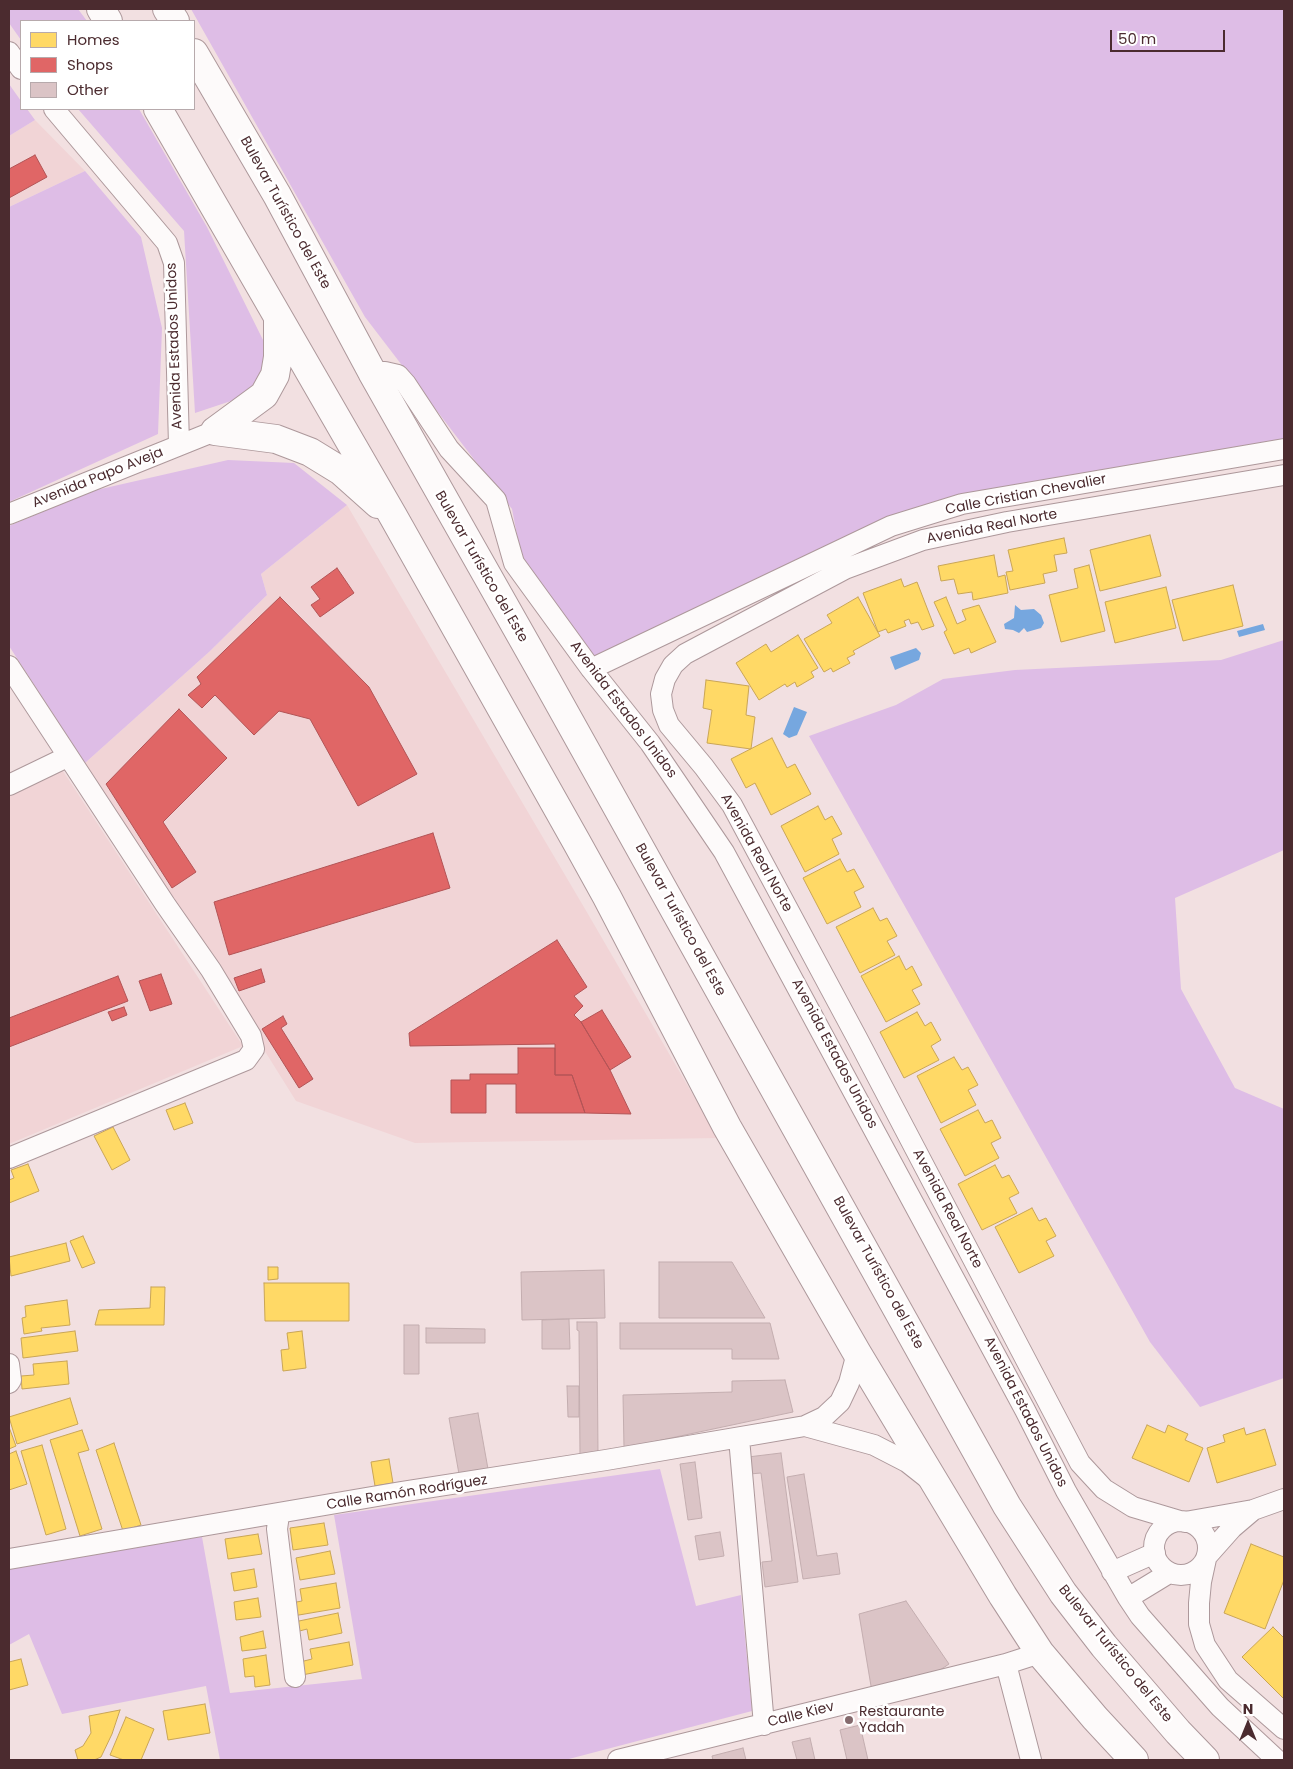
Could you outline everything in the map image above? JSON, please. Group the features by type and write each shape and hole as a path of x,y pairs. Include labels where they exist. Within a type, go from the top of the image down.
{"highway":[{"path":"101,9 107,20"},
{"path":"167,9 174,20"},
{"name":"Bulevar Turístico del Este","path":"195,55 278,196 372,372 548,683 1007,1506 1069,1601 1178,1732 1205,1760"},
{"path":"159,110 393,516 607,897 726,1127 857,1353 1003,1596 1040,1652 1095,1718 1134,1760"},
{"path":"215,431 264,395 275,375 278,357 278,316"},
{"path":"215,431 276,439 310,452 341,471 393,516"}],"street":[{"path":"9,52 20,68"},
{"name":"Avenida Estados Unidos","path":"55,110 167,243 174,264 179,445"},
{"name":"Avenida Estados Unidos","path":"372,372 398,375 449,449 496,500 514,563 591,669 650,744 724,852 1016,1392 1066,1491 1128,1598 1140,1616 1220,1707 1277,1760"},
{"name":"Avenida Papo Aveja","path":"9,514 215,431"},
{"name":"Calle Cristian Chevalier","path":"591,669 891,526 953,507 1284,449"},
{"name":"Avenida Real Norte","path":"1183,1522 1132,1507 1104,1489 1080,1463 857,1038 732,805 704,767 669,725 663,710 662,694 665,679 673,665 685,654 844,570 923,540 1008,522 1284,475"},
{"path":"9,666 67,757 211,970 251,1036 254,1049 246,1060 9,1158"},
{"path":"9,785 67,757"},
{"path":"805,1426 824,1417 840,1402 849,1383 857,1353"},
{"path":"9,1364 11,1380 9,1383"},
{"path":"805,1426 874,1445 907,1462 936,1486"},
{"name":"Calle Ramón Rodríguez","path":"9,1559 805,1426"},
{"path":"739,1438 764,1725"},
{"path":"1112,1572 1156,1545 1163,1528 1171,1523 1253,1510 1284,1499"},
{"path":"1128,1598 1177,1574 1195,1572 1232,1528 1253,1510"},
{"path":"1148,1512 1154,1524 1157,1561 1195,1588 1199,1602"},
{"path":"279,1514 277,1530 295,1677"},
{"path":"1183,1522 1196,1525 1207,1538 1209,1546 1199,1602 1199,1624 1205,1645 1228,1680 1284,1729"},
{"name":"Calle Kiev","path":"618,1760 1006,1664 1040,1652"},
{"path":"1006,1664 1031,1760"}],"shaded area":[{"path":"9,9 78,9 86,20 20,20 20,39 9,23"},
{"path":"191,9 1284,9 1284,439 1093,475 894,516 754,584 591,658 573,627 521,556 512,509 365,317"},
{"path":"9,84 20,100 20,110 28,110 35,120 9,136"},
{"path":"79,110 140,110 207,227 264,342 266,373 240,398 195,413 184,231"},
{"path":"35,120 85,171 9,207 9,136"},
{"path":"85,171 141,237 162,328 158,434 9,502 9,207"},
{"path":"228,460 294,463 347,505 261,574 267,595 209,652 85,763 9,646 9,526 92,491"},
{"path":"347,505 718,1138 415,1143 296,1101 85,763 209,652 267,595 261,574"},
{"path":"1284,640 1284,850 1175,898 1181,989 1235,1088 1284,1109 1284,1378 1200,1407 1150,1342 809,736 896,705 943,679 1015,670 1221,660"},
{"path":"61,768 243,1046 9,1144 9,794"},
{"path":"660,1469 696,1606 741,1595 752,1711 565,1760 220,1760 206,1686 62,1714 29,1634 9,1645 9,1559 202,1537 230,1693 362,1679 334,1515"}],"water":[{"path":"1015,605 1021,610 1034,609 1041,615 1044,623 1041,628 1027,632 1024,628 1019,633 1005,629 1004,624 1014,618"},
{"path":"1263,624 1265,630 1239,637 1237,631"},
{"path":"916,648 921,653 919,660 895,670 890,657"},
{"path":"794,707 807,712 797,735 789,738 783,734"}],"building: Homes":[{"path":"1150,535 1161,576 1100,591 1090,550"},
{"path":"1064,538 1067,553 1054,555 1057,571 1043,574 1045,583 1010,590 1006,572 1013,571 1008,550"},
{"path":"994,555 998,577 1005,575 1008,593 973,600 972,592 958,594 954,579 941,581 938,566"},
{"path":"1089,565 1105,631 1061,642 1049,595 1078,588 1074,569"},
{"path":"901,579 904,587 917,582 934,626 922,630 918,622 911,624 909,619 904,621 906,626 888,633 886,629 878,632 863,593"},
{"path":"1233,585 1243,626 1183,641 1172,600"},
{"path":"1166,587 1176,628 1115,643 1105,602"},
{"path":"858,597 880,636 853,651 855,654 847,658 850,663 833,672 831,668 824,672 804,639 832,623 827,615"},
{"path":"946,597 957,624 966,620 962,610 979,605 996,642 971,653 969,648 954,654 944,632 947,630 934,602"},
{"path":"798,635 818,668 811,672 814,677 797,687 795,682 787,687 785,684 759,700 736,663 766,644 771,652"},
{"path":"706,680 749,686 746,715 755,717 751,749 707,743 712,710 703,708"},
{"path":"772,738 787,768 795,764 811,794 771,815 755,783 746,788 731,759"},
{"path":"818,806 825,820 832,816 842,834 832,839 839,854 805,872 781,826"},
{"path":"840,859 847,872 854,869 864,887 854,892 861,907 827,924 803,878"},
{"path":"873,908 880,921 887,918 897,936 887,941 895,955 860,973 836,927"},
{"path":"899,956 906,970 912,966 922,985 912,990 920,1004 886,1022 861,976"},
{"path":"917,1012 925,1026 931,1022 941,1040 931,1046 939,1060 904,1078 880,1032"},
{"path":"954,1057 962,1070 968,1067 978,1085 968,1090 976,1105 941,1123 917,1076"},
{"path":"185,1103 193,1123 174,1130 166,1110"},
{"path":"978,1110 985,1123 992,1120 1001,1138 991,1143 999,1158 965,1176 940,1129"},
{"path":"113,1127 130,1160 112,1170 94,1136"},
{"path":"28,1164 39,1191 9,1203 9,1180 14,1178 11,1170"},
{"path":"995,1165 1002,1178 1009,1175 1019,1193 1009,1198 1017,1213 982,1230 958,1184"},
{"path":"1032,1208 1039,1221 1046,1218 1056,1236 1046,1241 1054,1256 1019,1273 995,1227"},
{"path":"83,1236 95,1263 82,1268 70,1241"},
{"path":"66,1243 70,1261 11,1276 9,1257"},
{"path":"268,1267 278,1267 278,1279 268,1280"},
{"path":"264,1283 349,1283 349,1321 265,1321"},
{"path":"151,1287 165,1287 164,1325 95,1325 99,1310 150,1308"},
{"path":"67,1300 70,1325 41,1328 42,1331 24,1334 22,1318 26,1317 25,1306"},
{"path":"75,1331 78,1351 23,1358 21,1338"},
{"path":"302,1331 306,1368 283,1371 281,1350 289,1349 287,1333"},
{"path":"67,1361 69,1384 22,1389 21,1376 34,1375 33,1364"},
{"path":"70,1398 78,1424 17,1444 9,1417"},
{"path":"1147,1425 1165,1433 1168,1425 1188,1434 1185,1440 1203,1448 1189,1482 1132,1458"},
{"path":"9,1427 16,1446 9,1449"},
{"path":"1244,1428 1246,1435 1265,1429 1276,1465 1217,1483 1207,1448 1225,1442 1223,1435"},
{"path":"82,1430 89,1450 78,1453 102,1529 80,1536 50,1440"},
{"path":"114,1443 141,1525 123,1531 96,1450"},
{"path":"42,1445 66,1529 46,1535 21,1451"},
{"path":"16,1451 27,1484 9,1490 9,1454"},
{"path":"389,1459 393,1483 375,1486 371,1462"},
{"path":"324,1523 328,1545 293,1550 290,1528"},
{"path":"258,1534 262,1554 228,1559 225,1539"},
{"path":"1251,1544 1284,1557 1284,1580 1265,1629 1224,1613"},
{"path":"330,1551 335,1574 300,1580 296,1558"},
{"path":"254,1569 257,1587 234,1591 231,1573"},
{"path":"336,1583 340,1608 293,1616 291,1603 302,1601 300,1589"},
{"path":"258,1598 261,1617 236,1620 234,1602"},
{"path":"338,1613 342,1633 309,1640 307,1629 296,1632 294,1622"},
{"path":"1273,1627 1284,1638 1284,1699 1242,1657"},
{"path":"263,1631 266,1648 242,1651 240,1637"},
{"path":"349,1642 353,1665 302,1675 300,1662 312,1659 310,1649"},
{"path":"266,1655 270,1685 255,1687 254,1676 245,1677 243,1659"},
{"path":"21,1659 28,1685 9,1690 9,1662"},
{"path":"205,1704 210,1733 168,1740 163,1711"},
{"path":"120,1710 112,1734 101,1757 94,1760 78,1760 75,1750 83,1746 91,1733 89,1716"},
{"path":"126,1717 154,1729 141,1760 124,1760 110,1755"}],"building: Shops":[{"path":"35,155 47,177 9,198 9,169"},
{"path":"337,568 354,593 320,617 311,605 320,599 311,587"},
{"path":"280,597 369,687 417,774 358,806 310,719 279,711 254,735 215,695 202,708 188,695 201,684 197,677"},
{"path":"179,709 227,758 163,822 196,872 172,888 106,784"},
{"path":"433,833 450,888 229,955 214,902"},
{"path":"557,940 587,987 574,996 583,1006 574,1015 581,1022 610,1070 631,1114 585,1113 572,1075 555,1075 555,1044 410,1046 409,1033"},
{"path":"261,969 265,982 239,991 234,978"},
{"path":"161,974 172,1004 150,1011 139,981"},
{"path":"118,976 128,1001 9,1047 9,1018"},
{"path":"124,1007 127,1015 112,1021 108,1012"},
{"path":"602,1010 631,1057 610,1070 581,1022"},
{"path":"283,1016 287,1024 281,1028 313,1079 299,1088 262,1029"},
{"path":"518,1048 555,1048 555,1075 572,1075 585,1113 516,1113 516,1084 486,1084 486,1113 451,1113 451,1080 470,1080 470,1074 518,1074"}],"building: Other":[{"path":"659,1262 732,1262 765,1318 659,1318"},
{"path":"604,1270 605,1318 522,1320 521,1272"},
{"path":"569,1319 570,1349 542,1349 542,1320"},
{"path":"577,1322 597,1322 598,1456 580,1456 579,1331 577,1330"},
{"path":"620,1323 770,1323 779,1359 732,1359 732,1349 620,1349"},
{"path":"404,1325 419,1325 419,1374 404,1374"},
{"path":"426,1328 485,1329 485,1343 426,1343"},
{"path":"785,1380 793,1412 624,1448 623,1395 732,1392 732,1381"},
{"path":"567,1386 579,1386 579,1417 568,1417"},
{"path":"478,1413 488,1469 459,1474 449,1418"},
{"path":"781,1453 798,1582 765,1587 762,1562 772,1561 761,1473 750,1474 748,1457"},
{"path":"695,1462 702,1518 688,1520 680,1464"},
{"path":"804,1474 817,1556 837,1553 840,1574 803,1579 787,1477"},
{"path":"720,1532 724,1556 699,1560 695,1536"},
{"path":"906,1601 949,1664 940,1670 942,1674 872,1692 859,1614"},
{"path":"860,1725 868,1760 847,1760 840,1730"},
{"path":"810,1738 815,1760 797,1760 792,1742"},
{"path":"743,1748 746,1760 713,1760 712,1756"}],"place":[{"name":"Restaurante Yadah","path":"849,1720"}]}
